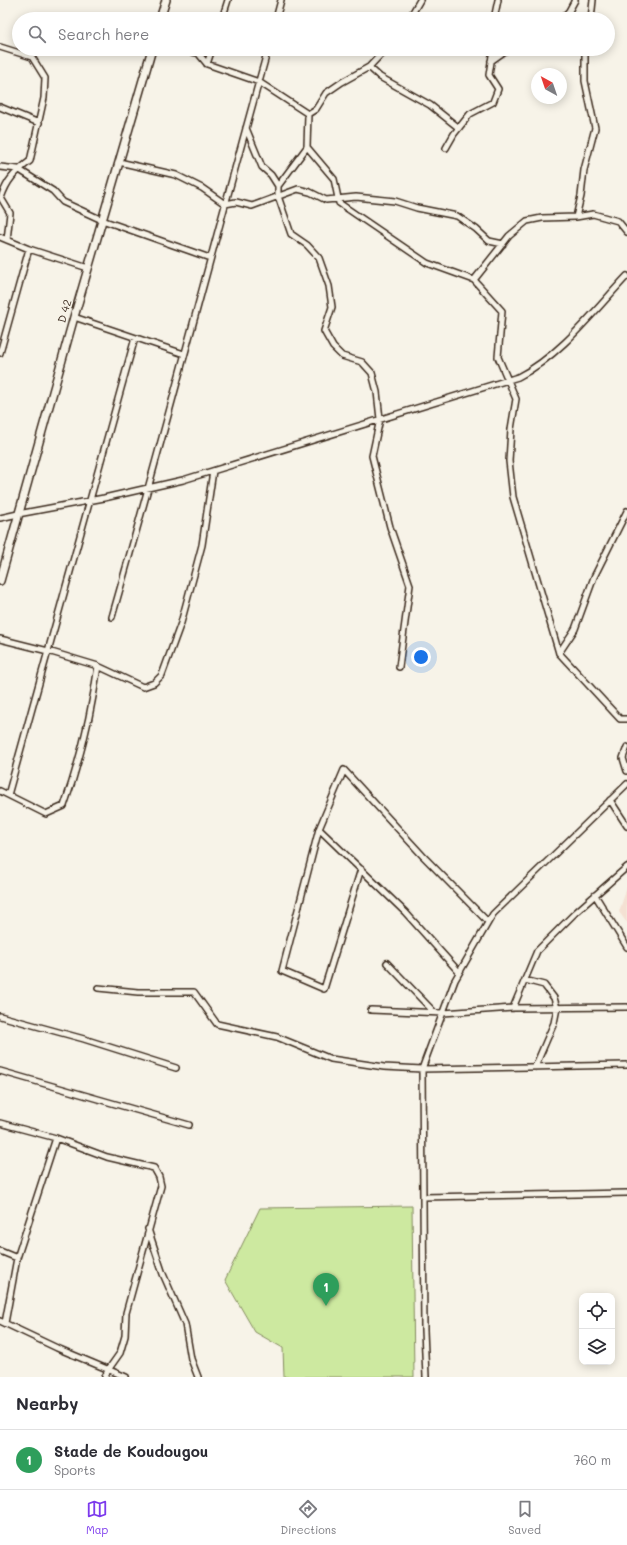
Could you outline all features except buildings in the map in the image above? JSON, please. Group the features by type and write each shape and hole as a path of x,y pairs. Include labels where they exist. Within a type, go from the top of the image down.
{"street":[{"path":"162,12 166,0"},
{"path":"224,12 228,0"},
{"path":"278,12 281,0"},
{"path":"413,12 420,0"},
{"path":"495,12 498,0"},
{"path":"568,12 575,0"},
{"path":"592,12 593,0"},
{"path":"0,47 12,51"},
{"path":"7,240 10,213 1,198 5,184 18,169 30,161 44,98 45,78 32,57 29,56"},
{"name":"D 42","path":"0,581 74,317 150,56"},
{"path":"200,56 207,64 259,82 308,114"},
{"path":"207,64 210,56"},
{"path":"112,617 149,488 210,258 266,56"},
{"path":"308,114 316,109 326,93 342,82 369,68 380,56"},
{"path":"446,148 470,114 493,102 498,89 489,75 492,56"},
{"path":"491,61 498,56"},
{"path":"576,218 581,196 584,170 595,128 585,81 585,56"},
{"path":"369,68 380,77 430,105 459,128"},
{"path":"0,107 39,123"},
{"path":"278,186 307,147 308,114"},
{"path":"246,128 262,167 271,175 278,186 278,196 291,234 307,245 319,258 330,286 332,307 324,331 333,346 342,356 362,362 372,373 377,392 380,419 372,456 390,527 410,584 399,667"},
{"path":"307,147 334,179 339,203 427,263 474,280 502,311 498,357 516,399 511,429 509,461 513,497 560,653 620,719 627,719"},
{"path":"119,162 176,175 202,188 225,204 236,202 252,206 298,189 310,192 326,200 356,197 395,201 417,208 431,209 456,216 476,229 489,242 503,244"},
{"path":"0,167 18,169 53,191 63,202 102,220 210,258"},
{"path":"474,280 509,236 527,221 542,218 576,218 593,214 618,220 627,232"},
{"path":"0,237 29,249 88,268"},
{"path":"0,353 29,249"},
{"path":"0,518 149,488 213,471 508,380 530,371 552,354 627,276"},
{"path":"74,317 184,354"},
{"path":"8,795 135,338"},
{"path":"0,639 98,666 143,687 154,683 162,675 181,623 202,545 213,471"},
{"path":"560,653 575,629 594,577 627,511"},
{"path":"0,791 46,814 64,806 86,735 98,666"},
{"path":"627,747 623,758 627,771"},
{"path":"361,869 324,989 282,971 319,829 344,770 423,856 488,922"},
{"path":"426,1377 422,1069 454,980 493,914 627,784"},
{"path":"610,800 627,826"},
{"path":"319,829 405,912 459,972"},
{"path":"513,1008 537,951 574,913 627,867"},
{"path":"595,895 627,947"},
{"path":"387,963 434,1012"},
{"path":"525,980 544,985 554,998 557,1008 554,1023 535,1067"},
{"path":"98,988 138,992 194,992 217,1024 277,1037 332,1059 384,1067 422,1069 627,1065"},
{"path":"371,1010 443,1012 513,1008 627,1007"},
{"path":"0,1016 84,1039 176,1068"},
{"path":"0,1071 189,1125"},
{"path":"0,1123 56,1138 107,1157 154,1168 159,1177 161,1186 126,1313 125,1336 120,1353 108,1370 106,1377"},
{"path":"56,1138 17,1258 2,1322 126,1377"},
{"path":"423,1197 627,1193"},
{"path":"148,1229 163,1274 185,1324 191,1359 198,1377"},
{"path":"0,1251 17,1258"}],"shaded area":[{"path":"627,887 627,923 619,912"}],"green space":[{"path":"412,1206 414,1377 284,1377 283,1348 255,1332 225,1280 260,1208"}],"place":[{"name":"Stade de Koudougou","path":"326,1306"}]}
